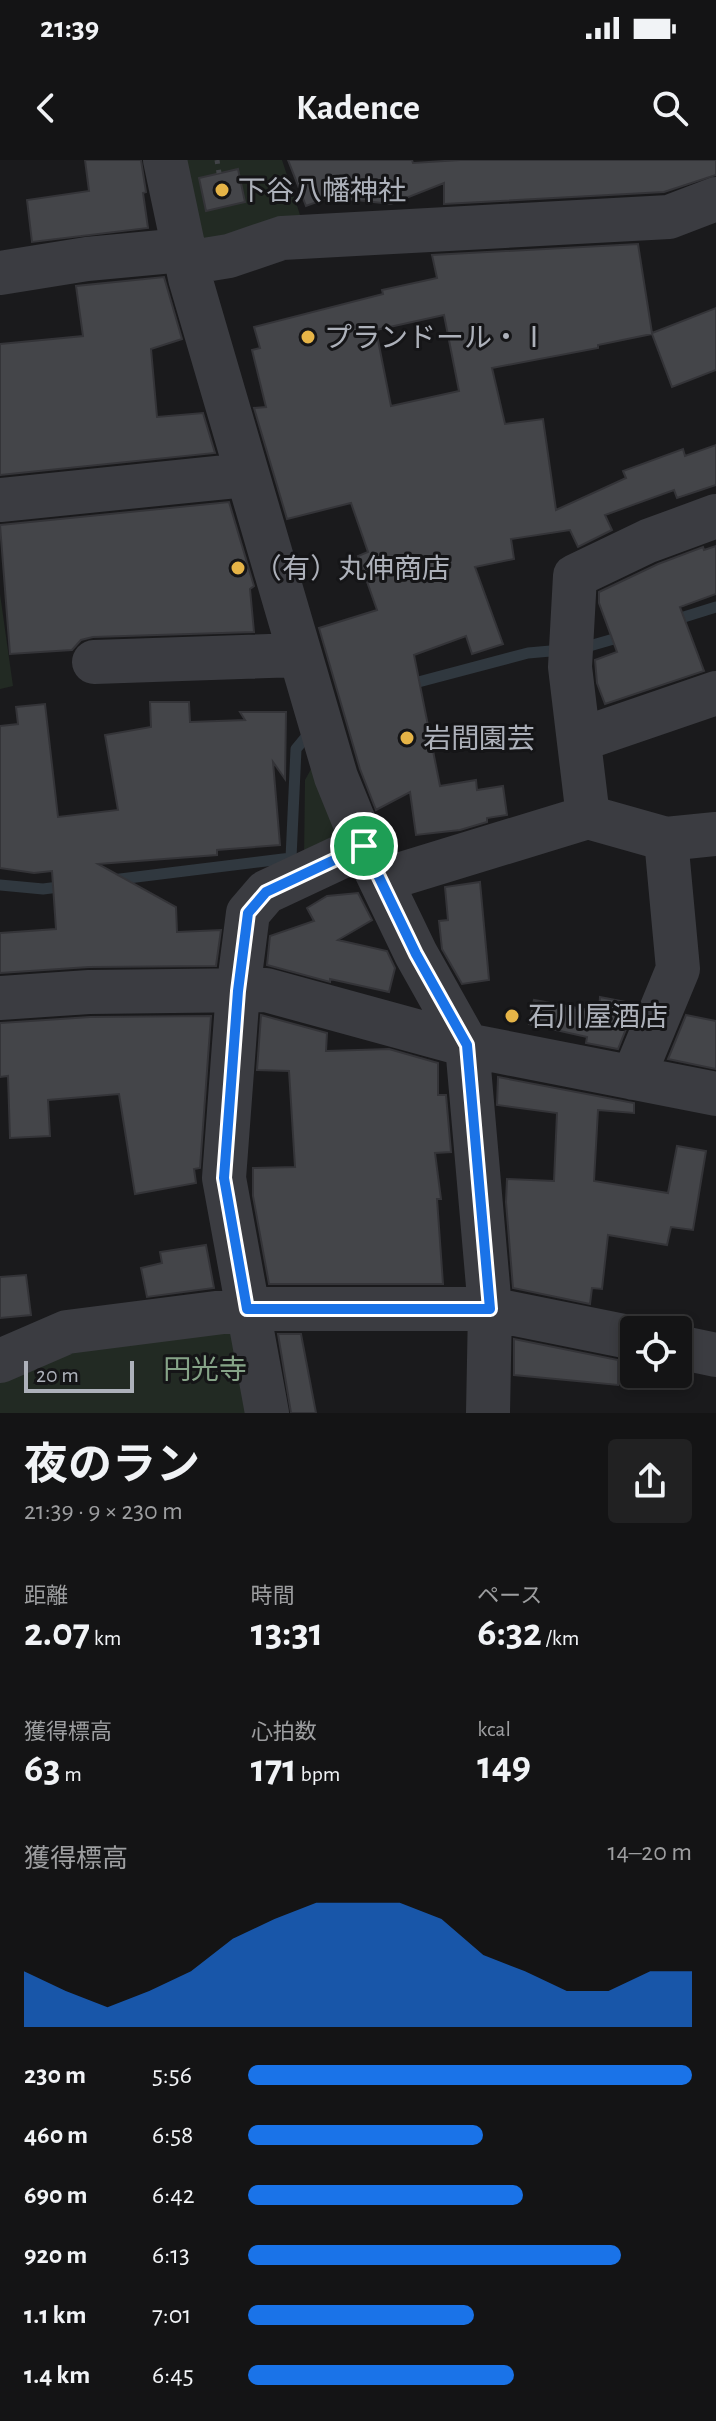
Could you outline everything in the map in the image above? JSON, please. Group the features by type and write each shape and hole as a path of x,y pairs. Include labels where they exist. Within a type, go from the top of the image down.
{"street":[{"path":"165,160 185,256 336,777 416,954 467,1045 490,1309 488,1413"},
{"path":"0,273 87,259 229,256 282,238 669,217 716,199"},
{"path":"0,500 246,475"},
{"path":"588,817 570,667 575,576 648,541 716,516"},
{"path":"94,662 305,675"},
{"path":"579,740 716,693"},
{"path":"267,1413 224,1178 238,991 248,913 266,892 373,863 588,817 666,839 716,834"},
{"path":"633,1078 678,969 666,839"},
{"path":"0,998 89,992 266,990 467,1045 716,1094"},
{"path":"0,1361 67,1332 247,1309 490,1309 620,1335"},
{"path":"692,1350 716,1355"}],"path":[{"path":"217,160 219,173"}],"green space":[{"path":"179,160 282,160 302,221 221,240 192,237"},
{"path":"0,594 13,686 0,689"},
{"path":"316,760 343,830 304,860 305,780"},
{"name":"円光寺","path":"243,1320 261,1413 0,1413 0,1372 86,1339"}],"building":[{"path":"85,160 141,160 148,228 32,242 27,200 89,191"},
{"path":"288,160 412,160 413,163 460,160 716,160 716,175 664,192 444,204 444,183 391,204 330,197 306,206"},
{"name":"下谷八幡神社","path":"238,169 245,202 206,211 199,178"},
{"path":"638,244 652,333 716,308 716,370 672,387 652,334 598,345 598,348 492,368 505,424 543,419 556,510 626,478 623,471 683,449 685,456 716,445 716,485 677,498 674,490 605,515 612,530 578,547 570,530 511,539 514,559 475,567 503,644 472,654 466,636 414,655 440,786 476,780 477,790 503,786 507,815 487,818 487,822 460,830 416,835 410,792 376,810 360,769 319,628 377,610 358,556 368,552 351,503 287,519 254,408 266,407 252,350 260,348 254,327 383,294 382,290 437,278 432,255","holes":["444,315 459,391 391,406 376,330"]},
{"path":"164,277 182,339 151,349 157,417 203,413 215,453 0,475 0,344 83,336 76,286"},
{"path":"229,502 254,586 250,589 254,632 93,637 81,640 72,650 10,654 0,525"},
{"path":"716,546 716,594 680,607 704,671 605,704 597,683 595,660 617,652 599,603 599,592 658,564 703,547 704,550"},
{"path":"150,702 189,702 190,722 245,720 240,712 286,712 285,779 273,762 280,845 217,850 217,855 98,864 176,907 177,932 221,930 216,966 89,967 0,973 0,933 56,929 52,871 34,873 0,868 0,726 18,724 16,707 45,704 58,817 118,810 105,735 151,727"},
{"path":"480,882 489,980 462,984 442,949 439,921 448,920 445,887"},
{"path":"358,893 372,920 338,940 387,951 395,968 389,992 330,979 330,982 267,965 270,936 314,921 307,908 327,896"},
{"path":"600,997 636,1004 618,1049 586,1043 587,1037 529,1024 534,1000 599,1012"},
{"path":"261,1015 327,1033 326,1051 389,1049 438,1063 438,1095 446,1095 451,1152 435,1153 441,1199 437,1199 443,1284 269,1284 253,1196 253,1168 295,1167 289,1071 257,1070"},
{"path":"686,1015 716,1021 716,1069 668,1059"},
{"path":"211,1016 200,1168 194,1169 196,1183 135,1194 119,1094 48,1100 50,1136 10,1138 8,1076 0,1077 0,1023 90,1017"},
{"path":"498,1077 634,1103 634,1113 598,1110 594,1181 668,1193 677,1146 706,1151 693,1230 671,1227 667,1245 608,1235 602,1289 592,1288 590,1304 513,1288 507,1179 554,1181 557,1113 497,1105"},
{"path":"206,1245 214,1288 147,1297 141,1268 162,1263 160,1252"},
{"path":"26,1275 31,1315 0,1318 0,1277"},
{"path":"278,1334 301,1334 316,1413 291,1413"},
{"path":"514,1339 618,1360 618,1385 514,1375"}],"waterway":[{"path":"671,621 716,607"},
{"path":"579,649 624,636"},
{"path":"407,685 528,653 562,650"},
{"path":"112,880 291,858 296,749 310,732"},
{"path":"0,885 43,889 67,886"}],"place":[{"name":"下谷八幡神社","path":"222,190"},
{"name":"プランドール・Ⅰ","path":"308,337"},
{"name":"（有）丸伸商店","path":"238,568"},
{"name":"岩間園芸","path":"407,738"},
{"name":"石川屋酒店","path":"512,1016"}],"route":[{"path":"364,846 416,954 467,1045 490,1309 247,1309 224,1178 238,991 248,913 266,892 364,846"}]}
